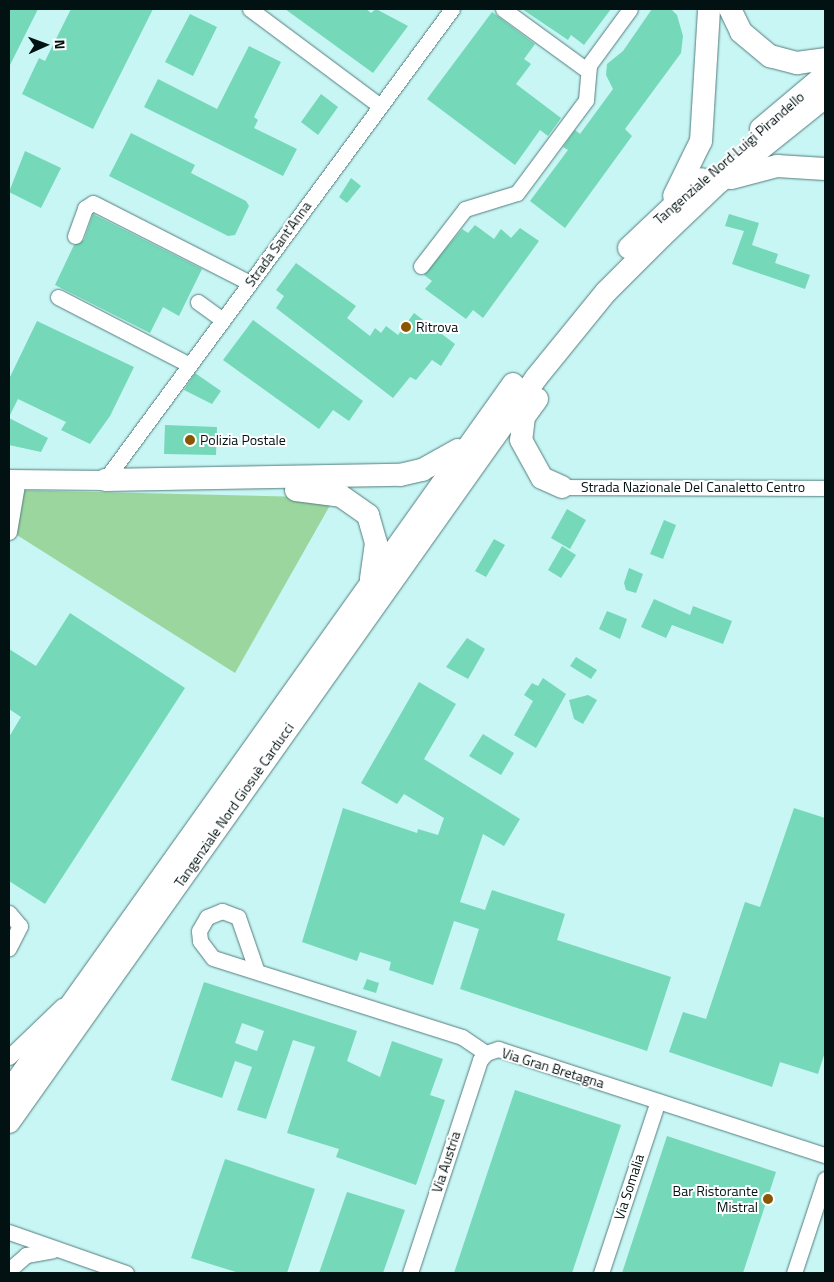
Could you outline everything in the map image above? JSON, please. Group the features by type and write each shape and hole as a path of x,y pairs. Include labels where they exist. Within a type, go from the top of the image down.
{"highway":[{"path":"666,209 701,141 709,9"},
{"path":"730,9 741,32 770,56 797,63 825,59"},
{"name":"Tangenziale Nord Luigi Pirandello","path":"452,481 472,440 530,361 666,209 825,75"},
{"name":"Tangenziale Nord Luigi Pirandello","path":"452,481 606,292 718,182 825,97"},
{"path":"718,182 776,166 825,169"},
{"path":"562,486 542,478 520,440 524,417 575,347 577,328"},
{"path":"105,480 400,475 440,462 472,440"},
{"path":"105,480 341,496 358,504 374,528 370,583"},
{"name":"Tangenziale Nord Giosuè Carducci","path":"9,1092 370,583 452,481"},
{"name":"Tangenziale Nord Giosuè Carducci","path":"9,1122 452,481"}],"main road":[{"path":"13,479 105,480"}],"street":[{"path":"250,9 380,106"},
{"name":"Strada Sant'Anna","path":"105,480 452,9"},
{"path":"503,9 588,71"},
{"path":"421,266 465,209 517,193 586,100 588,71 630,9"},
{"path":"75,236 85,208 93,203 250,283"},
{"path":"58,297 190,365"},
{"path":"198,302 223,320"},
{"path":"9,532 13,479"},
{"name":"Strada Nazionale Del Canaletto Centro","path":"562,486 825,488"},
{"path":"9,913 20,926 9,948"},
{"name":"Via Gran Bretagna","path":"256,969 462,1037 486,1053 498,1049 825,1155"},
{"path":"9,1057 82,989"},
{"name":"Via Austria","path":"410,1273 480,1060 486,1053"},
{"name":"Via Somalia","path":"601,1273 658,1101"},
{"path":"794,1273 825,1179"},
{"path":"9,1232 54,1250 126,1273"},
{"path":"9,1270 26,1254 54,1250"}],"green space":[{"path":"9,490 307,497 333,500 235,673 9,530"}],"building":[{"path":"9,9 38,9 9,67"},
{"path":"71,9 153,9 93,129 22,94 39,58 45,61"},
{"path":"285,9 366,9 371,13 376,9 408,26 373,73"},
{"path":"522,9 611,9 584,45 571,35 568,40"},
{"path":"652,9 671,9 677,15 683,36 681,53 625,129 632,136 565,228 530,201 568,150 563,147 575,130 580,134 613,89 606,75 607,64 623,51"},
{"path":"492,12 535,44 524,59 531,64 516,84 561,118 548,136 540,130 515,165 427,99"},
{"path":"190,14 217,27 193,76 165,62"},
{"path":"249,46 281,62 254,117 258,120 254,128 297,149 283,176 144,107 158,79 217,109"},
{"path":"321,94 338,107 318,135 301,122"},
{"path":"131,133 195,165 191,173 246,201 249,206 235,235 228,236 109,176"},
{"path":"25,151 61,168 41,208 9,192"},
{"path":"351,178 361,186 347,203 339,197"},
{"path":"93,214 202,269 179,316 163,307 150,333 55,285 74,245 84,240"},
{"path":"729,214 759,223 752,245 778,254 775,263 810,275 805,289 732,264 744,231 725,226"},
{"path":"475,225 494,239 501,229 511,238 520,228 539,241 483,318 473,310 466,319 425,289 432,281 424,275 462,229 468,233"},
{"path":"296,263 356,306 347,318 370,336 375,328 381,333 386,326 398,335 414,313 455,344 441,366 432,360 416,380 410,377 393,398 276,308 284,296 276,290"},
{"path":"253,320 363,401 349,421 333,410 319,429 223,360"},
{"path":"37,321 134,367 110,416 90,444 61,430 66,422 18,399 9,417 9,379"},
{"path":"195,373 221,391 212,404 184,390"},
{"path":"9,418 48,438 41,452 9,445"},
{"name":"Polizia Postale","path":"165,425 217,427 216,455 164,454"},
{"path":"567,509 586,520 570,549 551,538"},
{"path":"664,520 676,525 663,559 650,554"},
{"path":"494,539 505,545 486,577 475,571"},
{"path":"562,546 576,555 561,578 548,570"},
{"path":"629,568 643,574 636,593 626,590 624,583"},
{"path":"654,599 690,615 693,606 732,621 723,644 672,625 666,638 641,627"},
{"path":"607,611 627,619 620,639 599,629"},
{"path":"70,613 185,688 45,904 9,881 9,737 21,717 9,709 9,649 36,666"},
{"path":"467,638 485,649 468,679 446,667"},
{"path":"576,657 597,670 591,679 570,666"},
{"path":"543,678 566,694 536,748 514,735 533,701 524,695 532,683 538,686"},
{"path":"419,682 456,704 424,759 520,819 504,846 483,834 460,902 485,910 492,890 565,914 557,940 671,977 647,1051 460,989 479,929 454,921 433,985 389,970 391,962 360,952 357,961 302,942 343,808 417,833 418,829 438,835 444,818 404,794 397,804 361,783"},
{"path":"588,695 597,700 583,724 574,719 569,700"},
{"path":"483,734 514,753 501,775 469,756"},
{"path":"794,808 825,818 825,1052 818,1074 780,1062 772,1087 669,1052 683,1012 706,1019 745,902 760,907"},
{"path":"367,979 379,983 376,993 363,989"},
{"path":"204,982 357,1031 347,1061 380,1077 392,1041 443,1059 430,1095 445,1100 416,1185 336,1157 339,1149 287,1133 315,1047 293,1040 266,1119 237,1110 252,1067 235,1061 222,1098 171,1080","holes":["242,1023 264,1031 257,1051 235,1043"]},
{"path":"515,1090 621,1125 572,1273 454,1273"},
{"path":"667,1136 776,1172 743,1273 622,1273"},
{"path":"225,1159 315,1189 287,1273 239,1273 191,1258"},
{"path":"347,1192 405,1210 383,1273 319,1273"}],"place":[{"name":"Ritrova","path":"406,327"},
{"name":"Polizia Postale","path":"190,440"},
{"name":"Bar Ristorante Mistral","path":"768,1199"}]}
